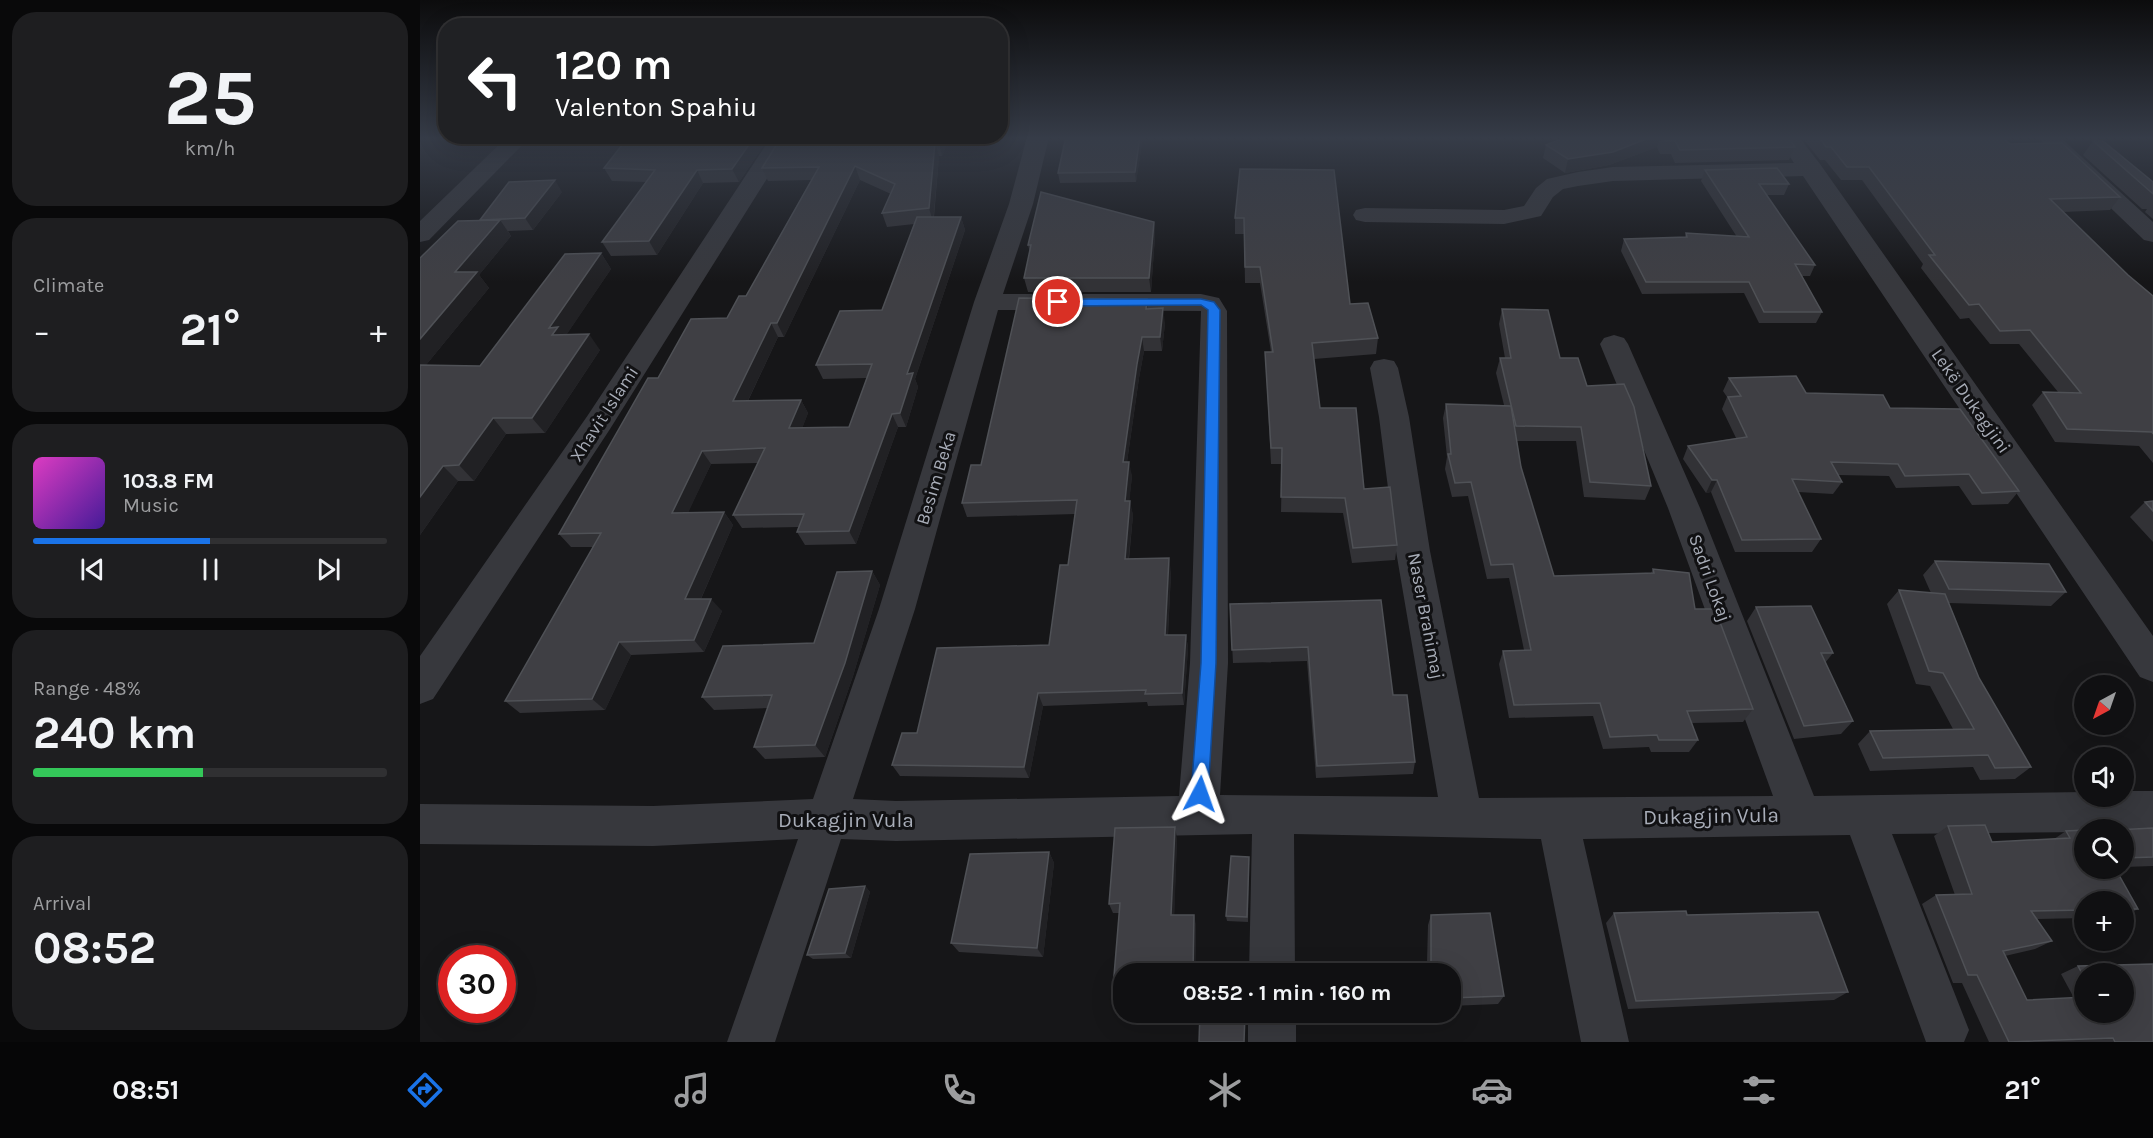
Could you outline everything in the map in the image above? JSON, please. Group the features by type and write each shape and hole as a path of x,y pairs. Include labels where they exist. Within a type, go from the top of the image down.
{"street":[{"path":"420,235 469,186"},
{"name":"Xhavit Islami","path":"420,687 599,422 750,186"},
{"name":"Besim Beka","path":"751,1042 897,609 987,302 1026,186"},
{"path":"1365,214 1504,217 1533,211 1544,193 1553,186"},
{"name":"Lekë Dukagjini","path":"1823,186 2153,666"},
{"path":"2100,186 2153,236"},
{"path":"987,302 1201,302 1210,304 1214,310 1209,663 1198,816"},
{"name":"Sadri Lokaj","path":"1614,344 1684,508 1801,815"},
{"name":"Naser Brahimaj","path":"1384,368 1394,417 1413,551 1462,815"},
{"name":"Dukagjin Vula","path":"420,824 653,826 826,818 896,821 1273,814 1428,818 1462,815 1558,819 2153,812"},
{"path":"1272,963 1273,814"},
{"path":"1864,816 1946,1030"},
{"path":"1558,819 1605,1042"},
{"path":"1272,1023 1272,1042"}],"building":[{"path":"506,186 551,186 525,218 480,220"},
{"path":"643,186 686,186 649,241 602,242"},
{"path":"808,186 845,186 777,323 771,323 733,401 801,400 789,428 849,427 872,364 816,365 840,311 882,310 917,217 961,217 907,374 913,373 900,413 892,414 849,531 797,532 804,514 733,515 765,448 702,451 672,513 724,512 685,599 711,599 694,640 619,642 592,699 505,701 601,533 559,534 648,378 658,378 691,319 727,318 739,296 746,296"},
{"path":"894,186 931,186 929,208 882,213"},
{"path":"1238,186 1336,186 1350,304 1368,303 1378,338 1312,343 1320,408 1356,408 1364,489 1390,487 1397,545 1353,548 1345,498 1281,497 1282,448 1271,448 1265,352 1273,352 1260,267 1245,267 1244,218 1235,218"},
{"path":"1715,186 1760,186 1815,265 1795,264 1822,312 1764,312 1749,282 1646,282 1624,239 1687,237 1686,233 1749,237"},
{"path":"1883,186 2108,186 2120,197 2050,199 2128,275 2153,296 2153,434 2152,432 2067,429 2043,392 2081,393 2030,330 2000,331 1979,304 1969,305 1929,255 1935,255"},
{"path":"2144,186 2153,186 2153,194"},
{"path":"1041,192 1154,222 1149,278 1024,278 1031,245 1028,245"},
{"path":"500,220 455,272 477,272 420,339 420,258 458,221"},
{"path":"601,253 549,328 558,327 552,335 589,334 532,418 493,418 459,465 443,466 420,497 420,365 480,366 565,254"},
{"path":"1019,298 1147,299 1146,309 1163,308 1160,337 1142,337 1137,364 1123,462 1129,462 1125,501 1130,501 1125,559 1169,558 1165,635 1186,635 1182,693 1145,694 1146,690 1038,693 1024,767 892,765 902,733 917,733 937,648 1049,645 1060,565 1068,565 1077,500 962,503 971,465 981,465"},
{"path":"1502,309 1548,310 1560,358 1578,358 1587,386 1624,384 1634,407 1651,486 1590,482 1581,427 1516,426 1500,358 1511,358"},
{"path":"1796,376 1806,393 1883,395 1890,408 1960,409 2019,491 1982,493 1969,474 1905,476 1898,464 1831,462 1842,482 1792,479 1821,539 1742,540 1717,480 1712,480 1688,446 1747,437 1728,397 1741,396 1729,378"},
{"path":"1446,404 1511,406 1521,467 1554,576 1654,573 1653,569 1689,573 1695,609 1715,609 1753,709 1687,711 1698,740 1659,740 1657,735 1610,737 1600,703 1514,705 1503,651 1531,650 1513,564 1491,565 1471,482 1455,483 1448,454 1451,454"},
{"path":"2153,501 2153,511 2145,502"},
{"path":"1935,561 2049,564 2066,592 1949,589"},
{"path":"872,571 845,663 815,745 754,747 772,695 702,697 723,646 814,643 837,572"},
{"path":"1899,590 1945,594 1979,678 2031,767 1995,768 1988,755 1883,758 1870,731 1974,729 1943,673 1929,671"},
{"path":"1381,600 1393,695 1407,695 1415,762 1317,766 1308,647 1232,650 1230,604"},
{"path":"1811,606 1833,653 1821,653 1853,721 1804,726 1756,607"},
{"path":"1985,825 1992,842 2070,838 2066,831 2074,831 2074,879 2121,879 2128,891 2074,891 2074,910 2031,911 2052,941 2003,951 2027,1000 2074,998 2074,1023 2134,1023 2134,965 2153,964 2153,1042 2115,1042 2113,1038 2009,1042 1977,975 1968,975 1936,895 1972,894 1948,826"},
{"path":"1175,827 1171,915 1194,915 1193,963 1115,963 1120,903 1109,904 1115,828"},
{"path":"2153,828 2153,857 2134,858 2134,829"},
{"path":"1049,852 1037,948 951,943 970,854"},
{"path":"1231,856 1249,857 1247,917 1226,916"},
{"path":"865,886 845,953 807,955 829,889"},
{"path":"1686,911 1687,915 1818,912 1848,992 1636,1001 1614,913"},
{"path":"1490,913 1504,996 1461,998 1461,963 1412,963 1431,962 1431,915"},
{"path":"1200,1023 1245,1023 1244,1042 1199,1042"}],"route":[{"path":"1058,302 1201,302 1210,304 1214,310 1209,663 1200,794"}]}
